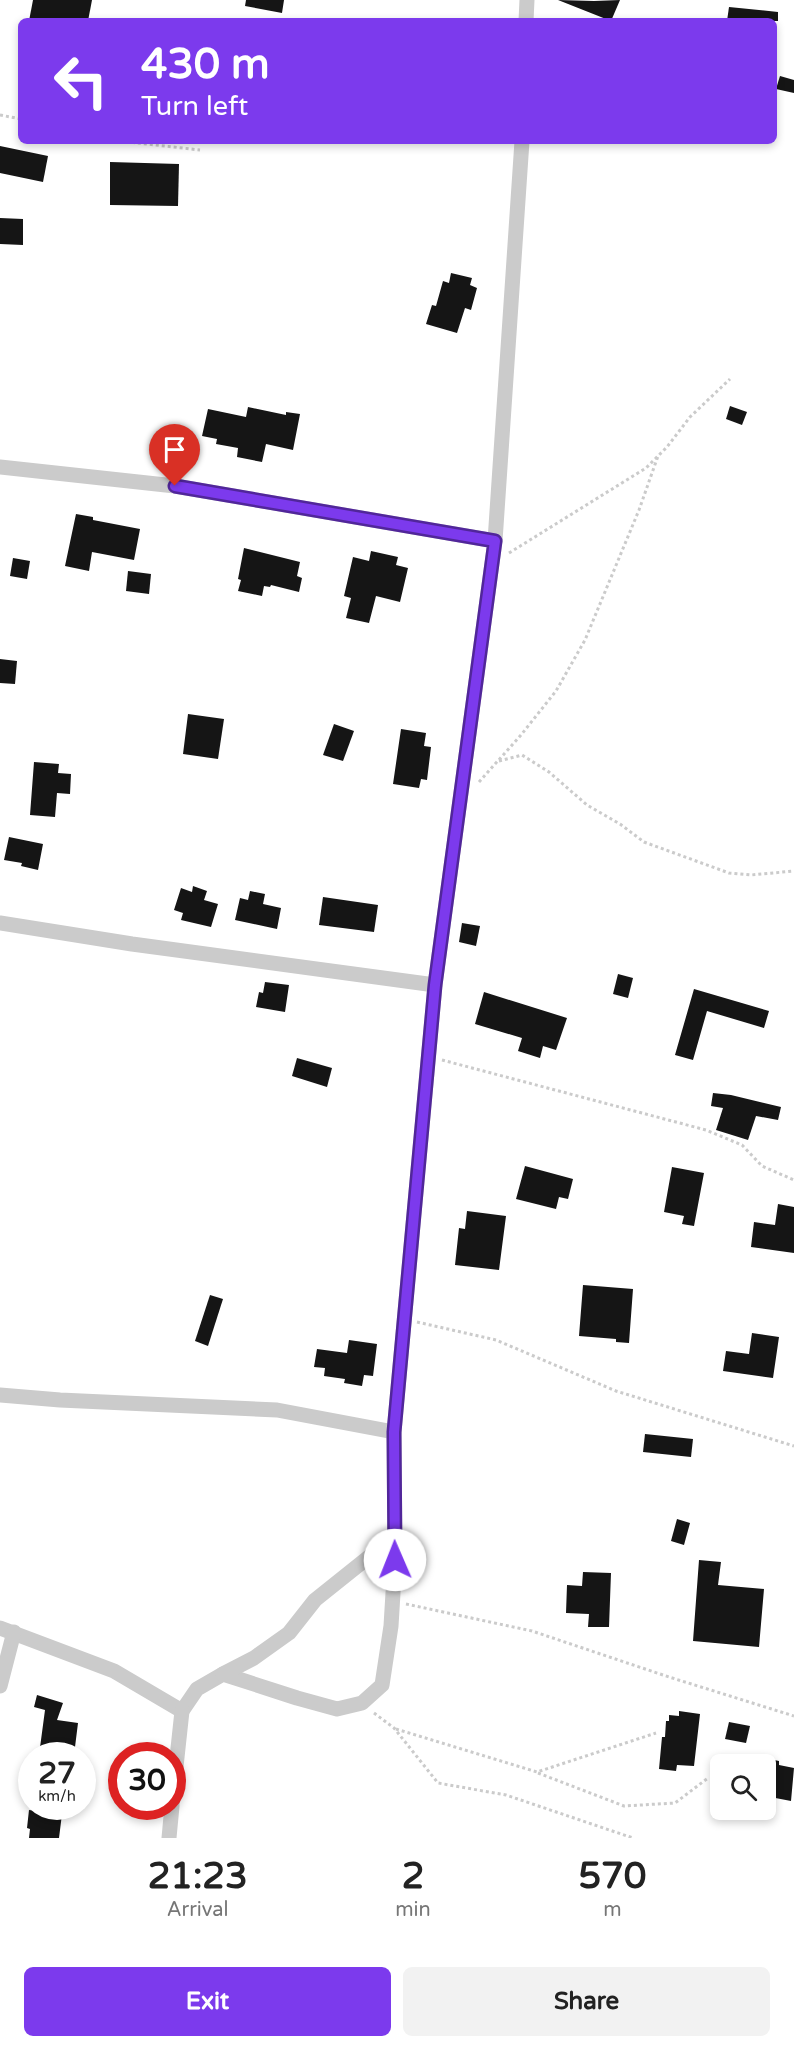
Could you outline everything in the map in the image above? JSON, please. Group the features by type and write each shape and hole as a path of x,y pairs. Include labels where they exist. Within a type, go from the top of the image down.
{"street":[{"path":"526,18 527,0"},
{"path":"223,1674 337,1709 362,1703 382,1685 393,1602 394,1432 404,1319 435,985 495,541 522,144"},
{"path":"0,467 175,486 495,541"},
{"path":"0,923 132,944 435,985"},
{"path":"0,1395 277,1410 394,1432"},
{"path":"179,1742 182,1711 197,1689 254,1658 289,1633 315,1600 395,1536"},
{"path":"0,1686 7,1630 114,1671 182,1711"},
{"path":"169,1838 171,1820"}],"path":[{"path":"0,115 18,119"},
{"path":"147,144 200,150"},
{"path":"491,567 517,546 646,468 690,417 730,379"},
{"path":"658,456 639,510 585,640 556,691 497,761 522,755 549,772 587,805 620,824 644,842 683,857 729,873 751,875 794,871"},
{"path":"428,1056 706,1130 742,1145 762,1166 794,1180"},
{"path":"404,1319 496,1340 616,1391 794,1446"},
{"path":"393,1602 532,1631 794,1716"},
{"path":"362,1703 394,1728 438,1783 506,1795 632,1838"},
{"path":"394,1728 537,1772 624,1806 675,1803 708,1778"},
{"path":"537,1772 656,1733"}],"building":[{"path":"33,0 92,0 89,18 30,18"},
{"path":"246,0 284,0 282,13 245,6"},
{"path":"558,0 620,0 612,18 603,18"},
{"path":"729,7 778,12 778,21 777,18 727,18"},
{"path":"780,76 794,80 794,93 777,89"},
{"path":"0,146 48,156 43,182 0,173"},
{"path":"110,162 179,164 178,206 110,205"},
{"path":"0,218 23,219 23,245 0,244"},
{"path":"451,273 472,278 470,285 477,288 471,310 465,308 457,333 426,324 432,305 436,306 443,281 449,283"},
{"path":"730,406 747,412 742,425 726,419"},
{"path":"248,407 286,415 286,412 300,414 293,450 266,444 262,462 237,457 238,448 216,444 217,439 202,436 208,409 246,417"},
{"path":"76,514 93,517 93,520 140,529 134,560 92,552 89,571 65,566"},
{"path":"244,548 300,562 297,576 302,578 299,592 271,585 270,587 264,586 262,596 238,591"},
{"path":"371,551 398,557 396,565 408,568 400,602 376,596 369,623 346,618 351,598 344,596 353,557 369,561"},
{"path":"13,558 30,561 27,579 10,576"},
{"path":"128,571 151,574 149,594 126,591"},
{"path":"0,659 17,661 15,684 0,683"},
{"path":"188,714 224,719 218,759 183,754"},
{"path":"334,724 354,731 343,761 323,755"},
{"path":"401,729 426,733 424,746 431,747 427,780 421,779 419,788 393,784"},
{"path":"34,762 59,764 58,773 71,774 70,794 57,793 55,817 30,815"},
{"path":"9,837 43,844 38,870 21,866 22,863 4,860"},
{"path":"193,886 207,891 204,900 218,904 211,927 181,920 183,913 174,910 181,888 192,892"},
{"path":"250,891 265,894 263,904 281,908 277,929 235,920 240,898 248,900"},
{"path":"323,897 378,905 374,932 319,925"},
{"path":"462,923 480,926 476,946 459,942"},
{"path":"618,974 633,978 628,998 613,994"},
{"path":"265,982 289,985 285,1012 256,1007 259,992 263,993"},
{"path":"694,989 769,1011 764,1028 707,1011 693,1060 675,1055"},
{"path":"484,992 567,1018 556,1050 543,1046 540,1058 518,1051 522,1038 475,1024"},
{"path":"297,1058 332,1068 327,1087 292,1076"},
{"path":"713,1093 781,1107 778,1120 756,1116 748,1140 716,1130 723,1108 711,1106"},
{"path":"525,1166 573,1179 568,1199 559,1197 556,1209 516,1199"},
{"path":"672,1167 704,1173 694,1226 682,1224 684,1216 664,1212"},
{"path":"778,1204 794,1207 794,1253 751,1247 754,1222 775,1225"},
{"path":"467,1211 506,1216 499,1270 455,1265 459,1228 465,1229"},
{"path":"583,1285 633,1289 629,1343 616,1342 616,1339 579,1336"},
{"path":"210,1295 223,1299 208,1346 195,1341"},
{"path":"752,1333 779,1337 773,1378 723,1371 726,1351 749,1354"},
{"path":"349,1340 377,1344 373,1376 364,1375 362,1386 344,1383 345,1379 324,1376 325,1368 314,1367 317,1349 347,1353"},
{"path":"645,1434 693,1439 691,1457 643,1452"},
{"path":"677,1519 690,1523 684,1545 671,1541"},
{"path":"699,1560 721,1562 718,1585 764,1589 759,1647 693,1641"},
{"path":"583,1572 611,1573 609,1627 588,1627 589,1614 566,1613 567,1585 582,1586"},
{"path":"37,1695 63,1703 57,1720 78,1723 76,1742 41,1742 45,1710 34,1707"},
{"path":"679,1711 700,1714 694,1766 677,1765 676,1771 659,1769 666,1721 669,1721 669,1715 679,1716"},
{"path":"729,1722 750,1726 746,1743 725,1739"},
{"path":"776,1760 779,1761 779,1765 794,1768 791,1801 776,1798"},
{"path":"28,1820 61,1820 59,1838 29,1838 30,1829 27,1828"}],"route":[{"path":"175,486 495,541 435,985 394,1432 395,1560"}]}
